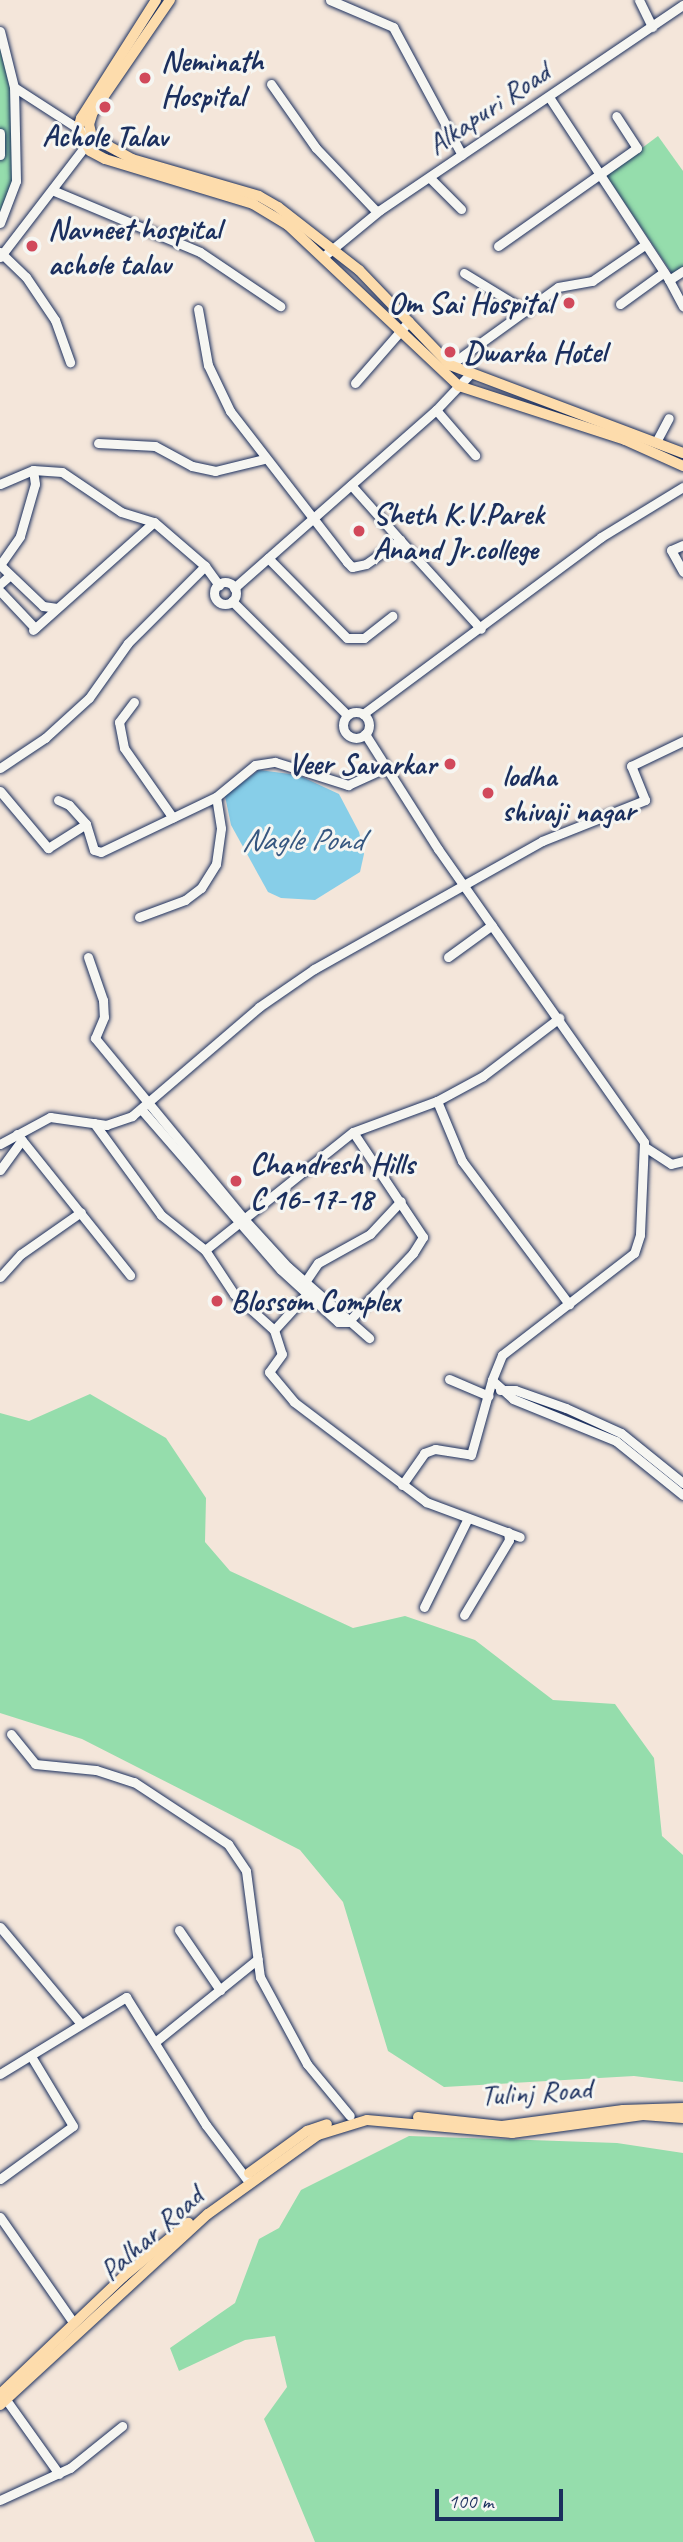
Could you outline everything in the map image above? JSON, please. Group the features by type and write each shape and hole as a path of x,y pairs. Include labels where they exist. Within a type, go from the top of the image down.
{"main road":[{"path":"156,0 85,109 78,129 89,141 132,159 259,196 409,321 450,365 683,453"},
{"path":"89,141 89,124 93,112 170,0"},
{"path":"329,252 401,331 459,386 625,440 683,466"},
{"name":"Tulinj Road","path":"350,2119 390,2114 502,2126 623,2110 683,2108"},
{"name":"Tulinj Road","path":"350,2119 403,2121 502,2134 643,2115 683,2118"},
{"name":"Palhar Road","path":"2,2398 74,2322 247,2179 307,2131 350,2119"},
{"name":"Palhar Road","path":"2,2398 247,2179"}],"street":[{"path":"330,0 393,27 462,155"},
{"path":"639,0 652,27"},
{"name":"Alkapuri Road","path":"329,252 377,212 683,5"},
{"path":"0,31 14,87 16,181 0,223"},
{"path":"271,84 316,148 377,212"},
{"path":"14,87 78,129"},
{"path":"549,97 667,276 683,306"},
{"path":"498,246 637,149 616,116"},
{"path":"0,133 0,156"},
{"path":"70,362 55,320 26,277 1,254 89,141"},
{"path":"430,178 461,209"},
{"path":"52,190 200,252 280,306"},
{"path":"450,365 566,283 599,278 646,244"},
{"path":"620,304 667,276 683,271"},
{"path":"464,273 526,311"},
{"path":"198,309 208,365 230,411 264,458 352,567 366,564 400,540"},
{"path":"355,383 409,321"},
{"path":"232,601 234,588 436,410 470,374"},
{"path":"436,410 475,454"},
{"path":"656,442 669,418"},
{"path":"98,443 155,446 192,467 215,471 264,458"},
{"path":"33,470 35,484 20,536 0,565 43,606 57,608"},
{"path":"0,484 33,470 62,472 121,512 153,522 205,566 219,585 234,588"},
{"path":"351,485 481,629"},
{"path":"219,585 217,600 232,601 347,715 363,714 481,629 601,537 683,487"},
{"path":"0,590 34,629 153,522"},
{"path":"683,544 671,550 683,572"},
{"path":"268,558 347,638 364,638 392,616"},
{"path":"0,768 45,738 89,698 128,643 205,566"},
{"path":"0,584 10,575"},
{"path":"134,702 119,722 124,748 173,818"},
{"path":"363,714 368,722 365,734 386,768 463,885 643,1137 645,1147 638,1245 569,1304 502,1355 492,1380 471,1455 435,1449 424,1453 402,1485"},
{"path":"347,715 343,723 346,734 357,738 365,734"},
{"path":"1,1143 20,1137 50,1117 94,1123 120,1121 144,1107 259,1007 314,969 542,841 645,800 631,766 683,741"},
{"path":"58,800 69,805 86,824 90,843 101,852 216,797 255,765 275,762 348,785 386,768"},
{"path":"0,791 44,847 51,849 86,824"},
{"path":"139,917 185,900 201,888 216,864 221,828 216,797"},
{"path":"448,957 492,925"},
{"path":"88,957 103,1000 104,1017 95,1038 144,1107 303,1289 369,1338"},
{"path":"205,1250 353,1132 437,1101 483,1076 559,1018"},
{"path":"437,1101 462,1161 569,1304"},
{"path":"94,1123 161,1214 205,1250 234,1294 274,1330 282,1354 269,1372 294,1402 402,1485 436,1507 520,1537"},
{"path":"348,1322 413,1253 423,1237 353,1132"},
{"path":"0,1170 20,1137"},
{"path":"20,1137 130,1275"},
{"path":"645,1147 671,1164 683,1161"},
{"path":"274,1330 318,1263 370,1234 401,1201"},
{"path":"0,1277 22,1254 81,1212"},
{"path":"449,1379 489,1396"},
{"path":"492,1380 513,1399 616,1441 683,1495"},
{"path":"500,1390 514,1390 553,1403 621,1433 683,1483"},
{"path":"424,1608 468,1518"},
{"path":"464,1615 509,1540 508,1532"},
{"path":"11,1734 35,1764 96,1770 134,1782 228,1844 246,1871 260,1977 307,2064 350,2119"},
{"path":"0,1927 81,2024"},
{"path":"179,1930 220,1990"},
{"path":"155,2042 258,1959"},
{"path":"0,2074 125,1997 206,2125 247,2179"},
{"path":"0,2179 72,2126 31,2056"},
{"path":"0,2217 74,2322"},
{"path":"2,2398 59,2474"},
{"path":"0,2500 59,2474 122,2426"}],"green space":[{"path":"0,31 14,76 16,181 0,223"},
{"path":"658,136 683,171 683,269 673,275 606,175"},
{"path":"90,1394 166,1438 206,1498 205,1542 230,1571 353,1628 405,1616 475,1640 553,1700 615,1704 654,1758 662,1836 683,1855 683,2082 634,2076 444,2087 388,2051 343,1902 300,1850 82,1739 0,1713 0,1413 29,1421"},
{"path":"409,2136 617,2143 683,2153 683,2542 315,2542 264,2419 287,2387 275,2336 245,2340 179,2371 170,2348 235,2303 259,2239 279,2228 301,2190"}],"water":[{"name":"Nagle Pond","path":"259,770 298,775 339,794 359,832 364,854 360,872 315,900 281,898 268,892 231,825 225,796"}],"place":[{"name":"Neminath Hospital","path":"145,78"},
{"name":"Achole Talav","path":"105,107"},
{"name":"Navneet hospital achole talav","path":"32,246"},
{"name":"Om Sai Hospital","path":"569,303"},
{"name":"Dwarka Hotel","path":"450,352"},
{"name":"Sheth K.V.Parek Anand Jr.college","path":"359,531"},
{"name":"Veer Savarkar","path":"450,764"},
{"name":"lodha shivaji nagar","path":"488,793"},
{"name":"Chandresh Hills C 16-17-18","path":"236,1181"},
{"name":"Blossom Complex","path":"217,1301"}]}
